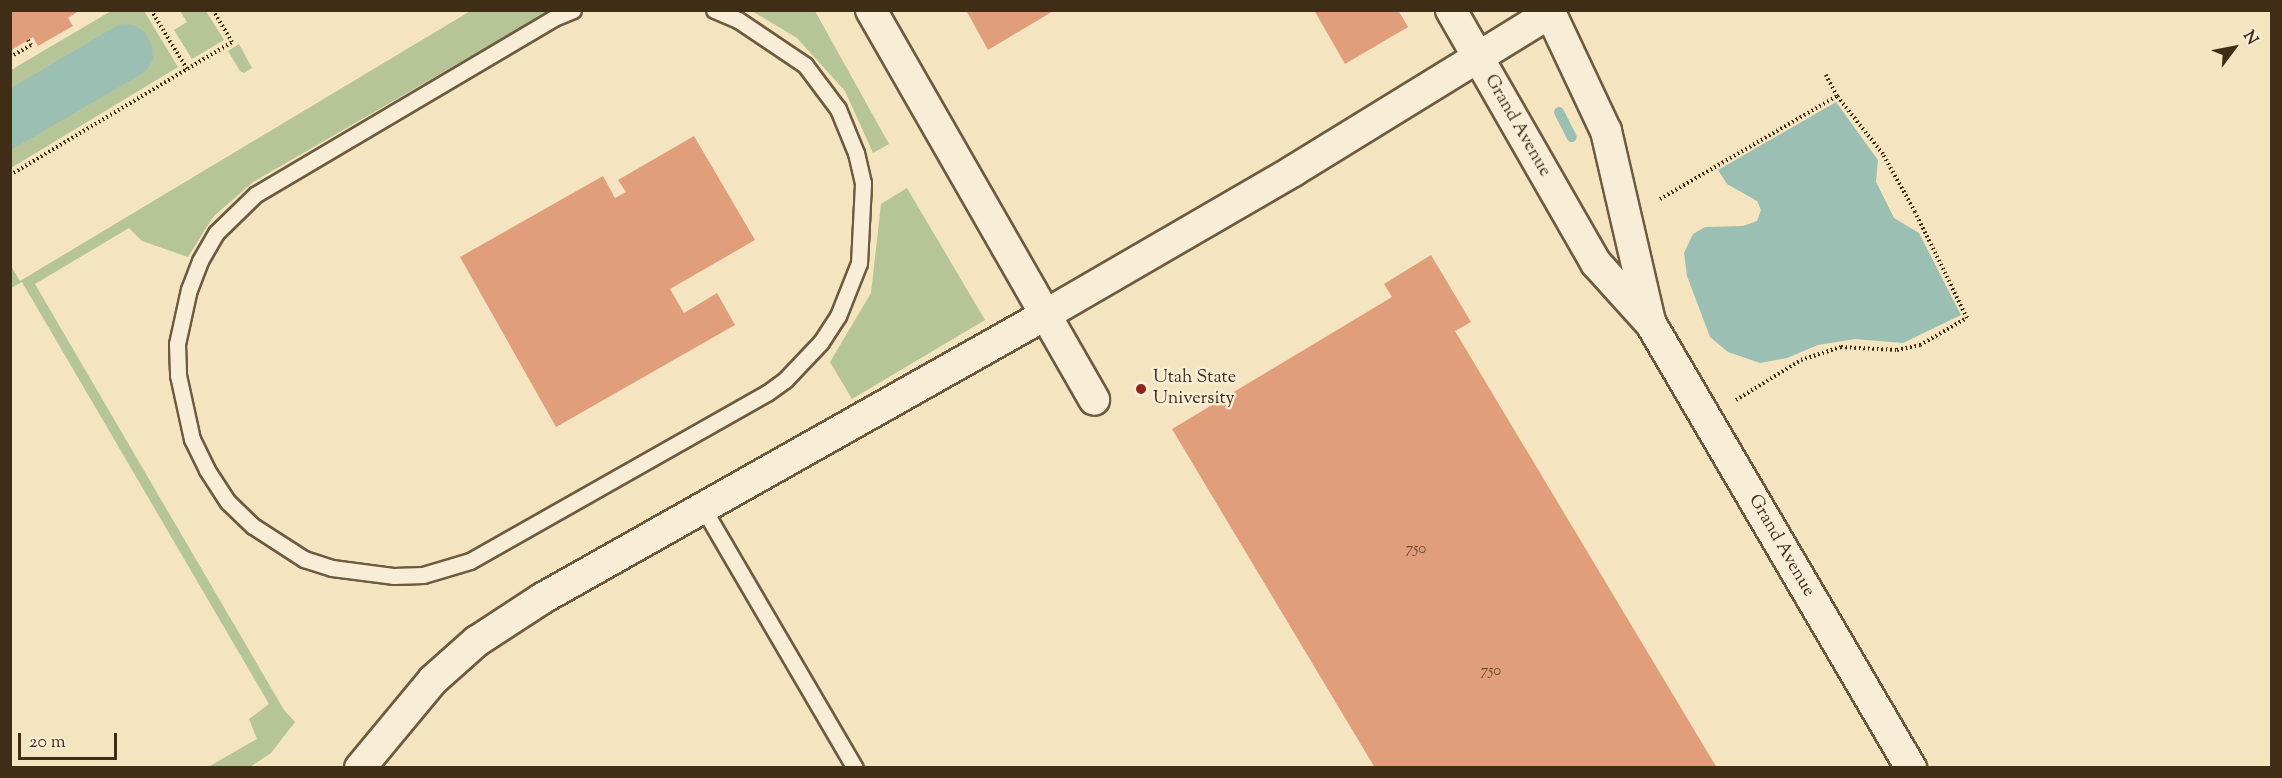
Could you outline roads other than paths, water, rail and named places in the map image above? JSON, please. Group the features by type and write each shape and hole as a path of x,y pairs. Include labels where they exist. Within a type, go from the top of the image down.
{"street":[{"path":"871,10 1094,400"},
{"name":"Grand Avenue","path":"1451,10 1596,263 1651,324 1911,768"},
{"path":"360,768 433,680 477,641 543,598 1045,315 1293,171 1549,12"},
{"name":"Grand Avenue","path":"1549,12 1606,131 1651,324"}],"lane":[{"path":"573,10 554,18 255,195 216,233 200,261 189,289 177,344 178,375 192,439 207,470 228,502 253,526 304,559 332,568 394,576 423,574 471,561 767,393 791,374 821,342 838,316 859,263 864,191 856,153 838,109 805,65 738,20 714,10"},
{"path":"703,508 855,768"}],"water":[{"path":"118,25 136,26 145,32 152,46 153,60 145,72 11,150 11,88"},
{"path":"1836,102 1878,160 1876,182 1894,218 1919,233 1961,315 1903,343 1855,339 1818,345 1787,358 1760,363 1728,352 1710,337 1687,276 1684,253 1693,234 1705,227 1743,226 1757,221 1761,210 1757,201 1727,184 1718,170"}],"waterway":[{"path":"1559,112 1572,137"}],"place":[{"name":"Utah State University","path":"1141,389"}]}
